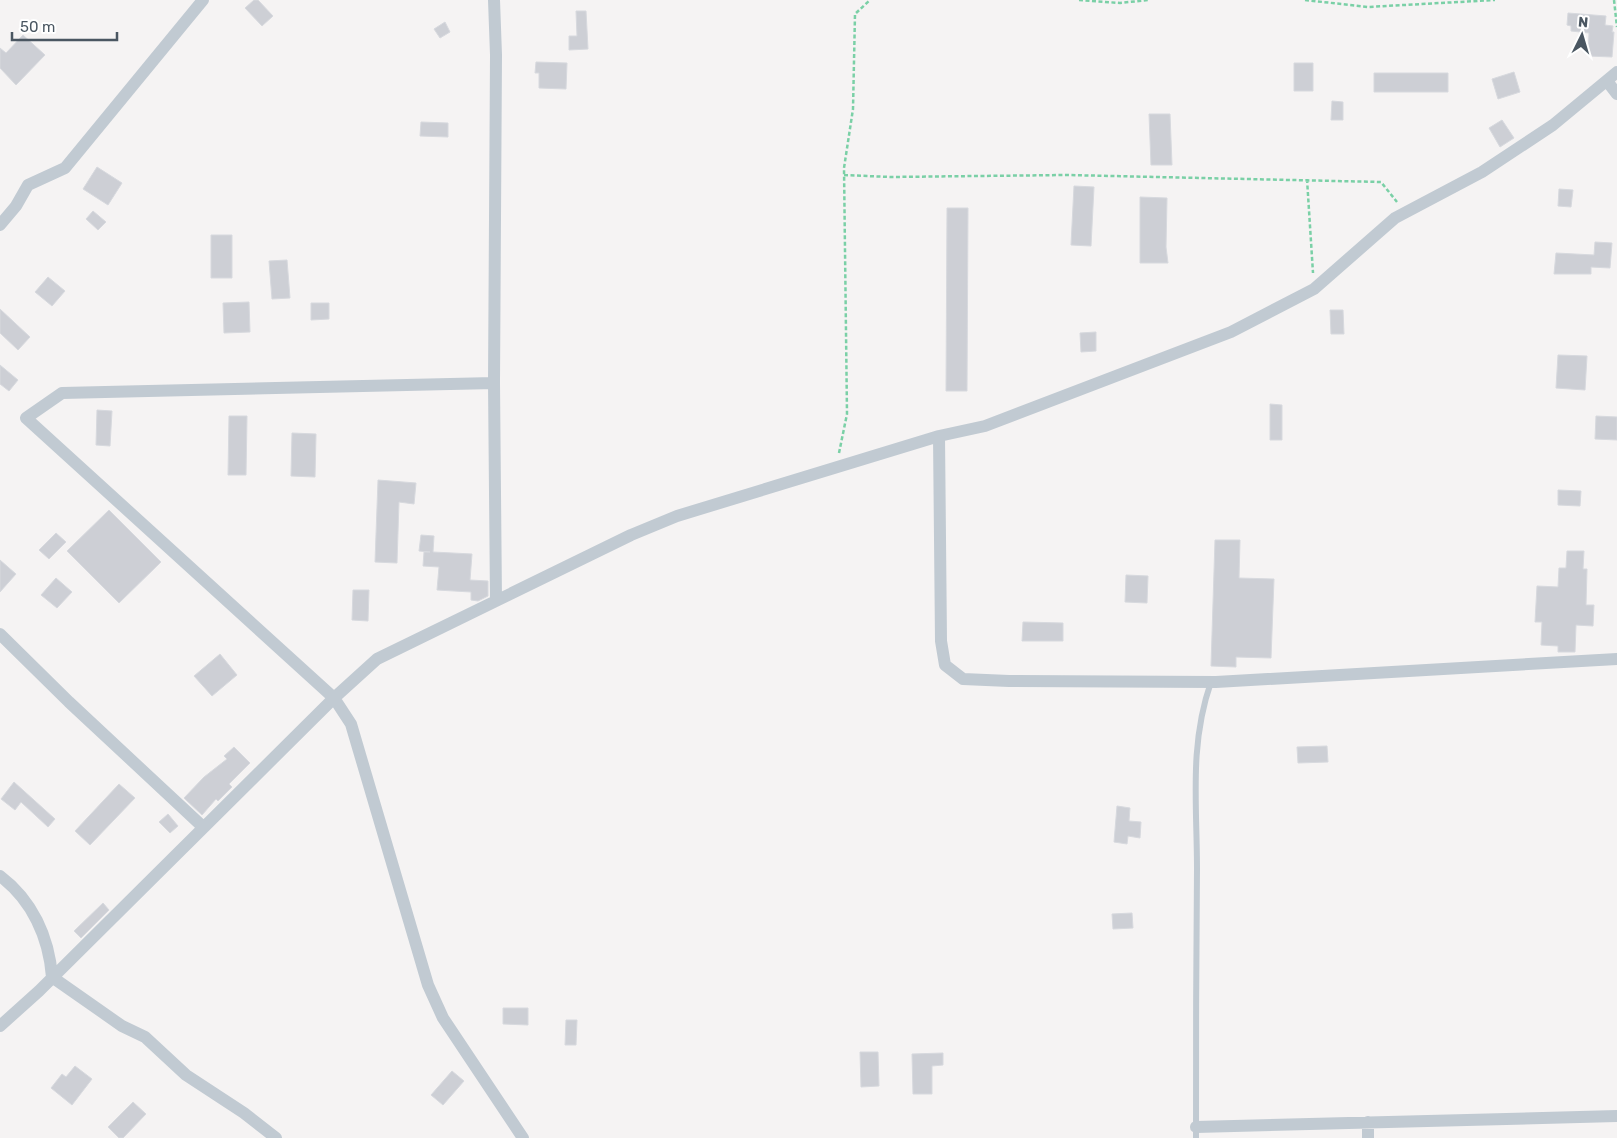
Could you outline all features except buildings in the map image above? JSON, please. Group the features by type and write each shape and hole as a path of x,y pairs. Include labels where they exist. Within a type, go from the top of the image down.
{"street":[{"path":"0,225 16,206 28,186 65,168 203,0"},
{"path":"494,0 496,55 494,383 496,601"},
{"path":"0,1026 52,977 202,826 377,659 631,534 670,519 939,436 985,426 1231,332 1314,289 1395,218 1482,172 1553,125 1617,72"},
{"path":"1607,82 1617,94"},
{"path":"494,383 62,393 26,418 334,698 351,724 428,985 444,1018 523,1138"},
{"path":"939,436 941,641 945,665 963,679 1009,682 1211,682 1617,660"},
{"path":"0,634 69,702 202,826"},
{"path":"0,876 13,885 42,928 50,953 52,977"},
{"path":"52,977 122,1026 145,1036 186,1075 244,1113 276,1138"},
{"path":"1196,1133 1368,1122 1617,1116"},
{"path":"1368,1122 1368,1138"}],"lane":[{"path":"1196,1133 1197,740 1201,710 1211,682"}],"path":[{"path":"836,467 847,414 844,175 853,109 855,14 870,0"},
{"path":"1078,0 1120,3 1148,0"},
{"path":"1305,0 1368,7 1495,0"},
{"path":"1609,0 1614,0 1617,27"},
{"path":"844,175 890,177 1067,175 1208,180 1307,179 1381,182 1405,212"},
{"path":"1307,179 1314,289"}]}
